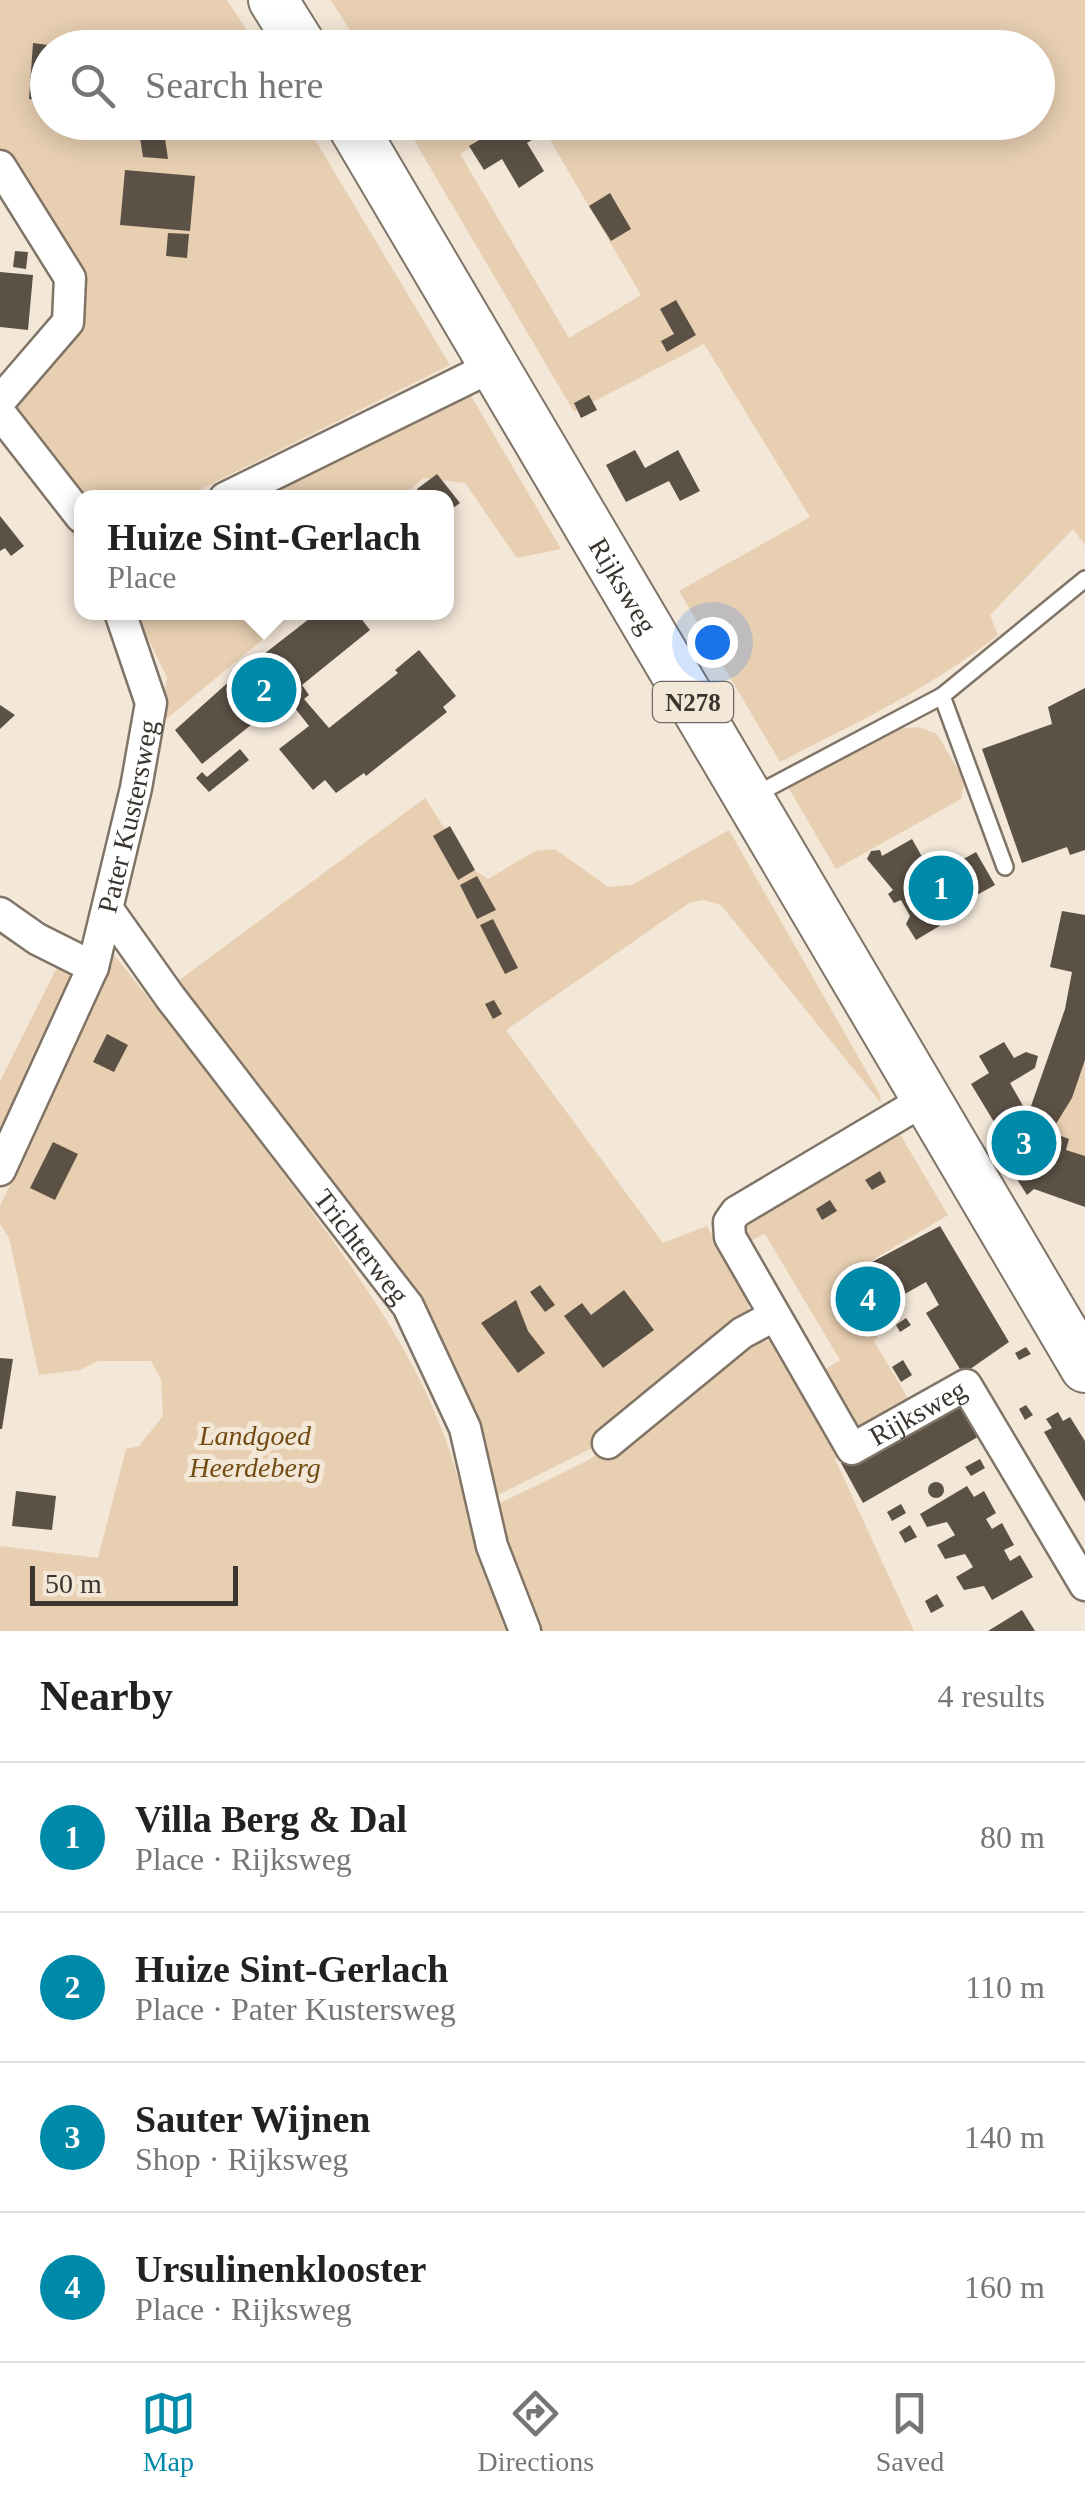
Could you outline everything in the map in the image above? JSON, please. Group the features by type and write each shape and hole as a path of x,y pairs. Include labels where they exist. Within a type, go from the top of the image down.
{"main road":[{"path":"273,0 292,30"},
{"name":"Rijksweg","path":"361,140 1085,1368"}],"street":[{"path":"0,166 70,278 68,322 0,401"},
{"path":"241,490 495,365"},
{"path":"0,413 74,506"},
{"name":"Pater Kustersweg","path":"0,1170 93,967 108,911 151,703 123,620"},
{"name":"Trichterweg","path":"108,911 408,1306 465,1428 492,1546 525,1631"},
{"path":"0,913 36,938 93,967"},
{"name":"Rijksweg","path":"926,1099 730,1218 730,1237 852,1449 966,1385 1085,1585"},
{"path":"608,1443 612,1435 742,1333 774,1316"}],"lane":[{"path":"749,798 942,696 1085,579"},
{"path":"942,696 1005,867"}],"green space":[{"path":"0,0 227,0 247,30 30,30 30,140 315,140 450,365 199,490 74,490 74,538 17,421 15,404 64,338 59,244 0,150"},
{"path":"331,0 1085,0 1085,545 1073,529 990,615 998,635 973,654 892,704 780,762 679,591 810,517 704,344 574,412 414,140 484,140 460,154 569,338 641,295 550,140 1055,140 1055,30 350,30"},
{"path":"456,396 471,396 561,549 517,558 465,483 423,478 410,490 273,490 267,485"},
{"path":"139,620 286,620 159,725 167,678"},
{"path":"919,727 937,734 965,781 961,799 836,869 788,787 896,729"},
{"path":"425,798 469,867 488,879 535,851 555,849 608,887 632,885 729,830 880,1095 881,1103 721,905 704,900 689,903 506,1030 663,1243 707,1226 749,1298 748,1315 606,1441 486,1501 443,1364 174,984"},
{"name":"Landgoed Heerdeberg","path":"111,951 248,1126 390,1325 430,1400 459,1481 476,1484 494,1506 589,1460 733,1347 774,1340 843,1453 835,1459 914,1631 0,1631 0,1546 98,1558 126,1449 139,1446 163,1416 161,1380 151,1361 98,1361 80,1370 39,1375 9,1238 0,1224 0,1206 96,1001"},
{"path":"56,969 72,972 67,994 0,1134 0,1081"},
{"path":"1085,1060 1085,1156 1066,1150 1069,1139 1051,1132 1072,1098"},
{"path":"898,1131 948,1215 844,1277 878,1338 874,1341 912,1405 854,1440 816,1375 840,1360 765,1234 746,1243 743,1226"}],"building":[{"path":"140,140 165,140 168,159 143,157"},
{"path":"479,140 532,140 527,143 544,171 519,188 502,159 484,170 469,146"},
{"path":"125,170 195,176 190,231 120,225"},
{"path":"610,193 631,229 611,241 589,206"},
{"path":"168,233 189,234 187,258 166,256"},
{"path":"15,251 28,252 26,269 13,267"},
{"path":"0,272 33,275 28,330 0,327"},
{"path":"676,300 696,335 667,352 661,341 674,334 660,309"},
{"path":"589,395 597,410 581,418 574,403"},
{"path":"635,450 645,468 678,450 700,491 680,501 669,481 626,502 606,465"},
{"path":"437,474 450,490 418,490"},
{"path":"0,516 24,546 11,556 5,548 0,551"},
{"path":"308,620 362,620 370,630 302,685 309,695 304,699 329,728 398,673 395,670 419,650 456,696 443,707 447,712 366,776 364,773 336,793 325,780 313,790 279,749 309,726 294,707 289,711 281,701 202,764 175,730 233,678"},
{"path":"1085,688 1085,850 1070,855 1067,847 1022,863 982,749 1052,724 1048,707"},
{"path":"0,705 15,715 0,729"},
{"path":"240,749 249,760 209,792 196,778 202,772 207,777"},
{"path":"450,826 475,870 458,880 433,836"},
{"path":"912,839 933,876 976,852 995,885 964,902 968,909 916,940 906,924 910,916 901,900 894,903 888,894 893,890 867,859 871,851 880,850 882,856"},
{"path":"477,876 496,910 477,919 460,885"},
{"path":"1062,911 1085,915 1085,1060 1072,1098 1051,1132 1069,1139 1066,1150 1085,1156 1085,1207 1034,1189 1027,1195 994,1143 994,1122 971,1084 989,1073 979,1056 1004,1042 1014,1058 1026,1052 1038,1056 1035,1068 1010,1083 1026,1111 1031,1106 1065,1009 1072,972 1050,967"},
{"path":"493,919 518,968 505,974 480,925"},
{"path":"494,1000 502,1014 493,1019 485,1004"},
{"path":"107,1034 128,1045 114,1072 93,1062"},
{"path":"53,1142 78,1154 55,1200 30,1188"},
{"path":"880,1171 886,1182 872,1190 865,1180"},
{"path":"830,1200 837,1211 822,1220 816,1209"},
{"path":"940,1226 1009,1342 963,1374 926,1313 939,1305 926,1282 862,1318 857,1309 849,1313 837,1293 843,1289 838,1280"},
{"path":"540,1285 555,1305 545,1312 530,1292"},
{"path":"624,1290 654,1330 603,1368 564,1316 582,1303 591,1315"},
{"path":"516,1300 528,1331 545,1353 518,1373 481,1323"},
{"path":"906,1318 911,1325 900,1332 896,1325"},
{"path":"1026,1347 1031,1354 1019,1360 1015,1353"},
{"path":"0,1358 13,1359 2,1429 0,1429"},
{"path":"903,1360 912,1375 901,1382 892,1367"},
{"path":"961,1395 983,1434 863,1503 841,1463"},
{"path":"1026,1405 1033,1415 1025,1420 1019,1409"},
{"path":"1058,1412 1063,1421 1070,1417 1085,1441 1085,1502 1044,1432 1052,1428 1046,1419"},
{"path":"980,1459 985,1468 971,1476 965,1467"},
{"path":"936,1482 944,1490 936,1498 928,1490"},
{"path":"967,1486 974,1497 984,1491 996,1513 986,1519 992,1529 1002,1523 1014,1545 1004,1550 1010,1561 1020,1555 1033,1577 992,1600 984,1586 964,1590 956,1577 973,1567 965,1554 945,1559 937,1545 955,1535 947,1522 927,1527 920,1514"},
{"path":"16,1491 56,1496 52,1530 12,1526"},
{"path":"901,1504 906,1513 892,1521 887,1512"},
{"path":"910,1525 917,1537 905,1543 899,1532"},
{"path":"937,1594 944,1606 931,1613 925,1601"},
{"path":"1022,1610 1035,1631 988,1631"}],"place":[{"name":"Huize Sint-Gerlach","path":"264,690"},
{"name":"Villa Berg & Dal","path":"941,888"},
{"name":"Sauter Wijnen","path":"1024,1143"},
{"name":"Ursulinenklooster","path":"868,1299"}]}
